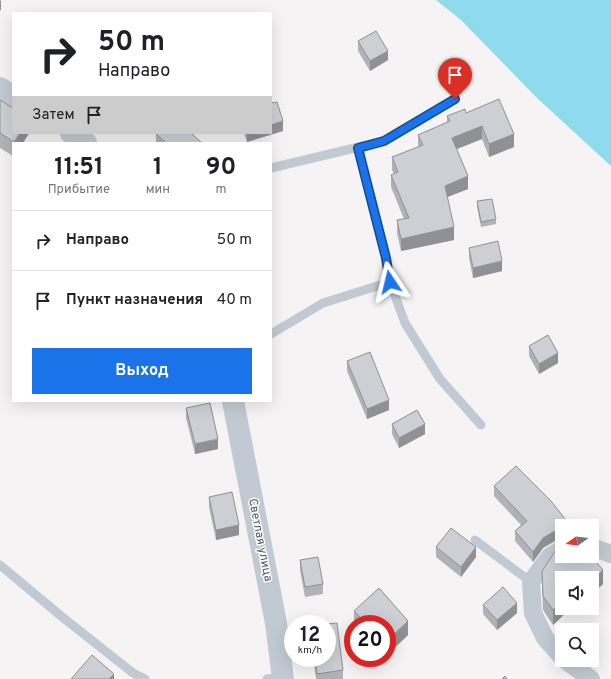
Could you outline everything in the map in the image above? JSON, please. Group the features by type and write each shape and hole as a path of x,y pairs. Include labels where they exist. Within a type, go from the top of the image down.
{"street":[{"path":"0,88 12,95"},
{"path":"72,134 84,142"},
{"name":"Светлая улица","path":"233,402 276,623 278,678"},
{"path":"599,550 611,554"},
{"path":"555,553 549,557 531,582 533,613 545,638 555,649"},
{"path":"575,667 591,679"}],"lane":[{"path":"272,168 298,160 358,148 384,141 455,99"},
{"path":"358,148 386,258 390,282 405,323 440,379 481,425"},
{"path":"272,333 323,303 390,282"},
{"path":"475,540 531,582"},
{"path":"0,565 133,673 145,679"}],"water":[{"path":"436,0 611,0 611,166 537,98 461,20"}],"building":[{"path":"376,31 388,51 370,61 358,41"},
{"path":"499,99 514,134 489,144 482,126 452,138 468,176 445,186 454,227 401,239 397,220 409,218 391,175 398,172 392,157 423,145 418,135 450,121 447,116 465,109 466,113"},
{"path":"0,100 12,107 12,134 19,134 14,142 0,133"},
{"path":"277,102 283,121 272,125 272,103"},
{"path":"156,134 192,134 201,142 165,142"},
{"path":"492,199 496,219 481,222 477,201"},
{"path":"498,241 502,261 473,268 469,248"},
{"path":"548,335 558,353 539,364 529,346"},
{"path":"370,352 389,400 367,409 347,361"},
{"path":"210,403 218,439 195,444 186,408"},
{"path":"417,410 425,424 399,438 392,424"},
{"path":"516,466 551,501 565,519 555,519 555,531 543,538 533,552 515,531 527,521 494,486"},
{"path":"232,492 239,525 216,530 209,497"},
{"path":"451,528 476,547 461,567 436,547"},
{"path":"555,552 555,563 597,563 603,570 599,574 599,571 555,571 555,608 553,610 543,596 542,571"},
{"path":"318,557 323,584 305,587 300,560"},
{"path":"503,587 517,603 497,620 483,605"},
{"path":"379,588 408,621 396,632 396,615 358,615 354,611"},
{"path":"336,623 343,670 317,674 316,667 336,667"},
{"path":"92,655 114,674 109,679 71,679"}],"route":[{"path":"390,282 386,258 358,148 384,141 406,126 455,99"}]}
